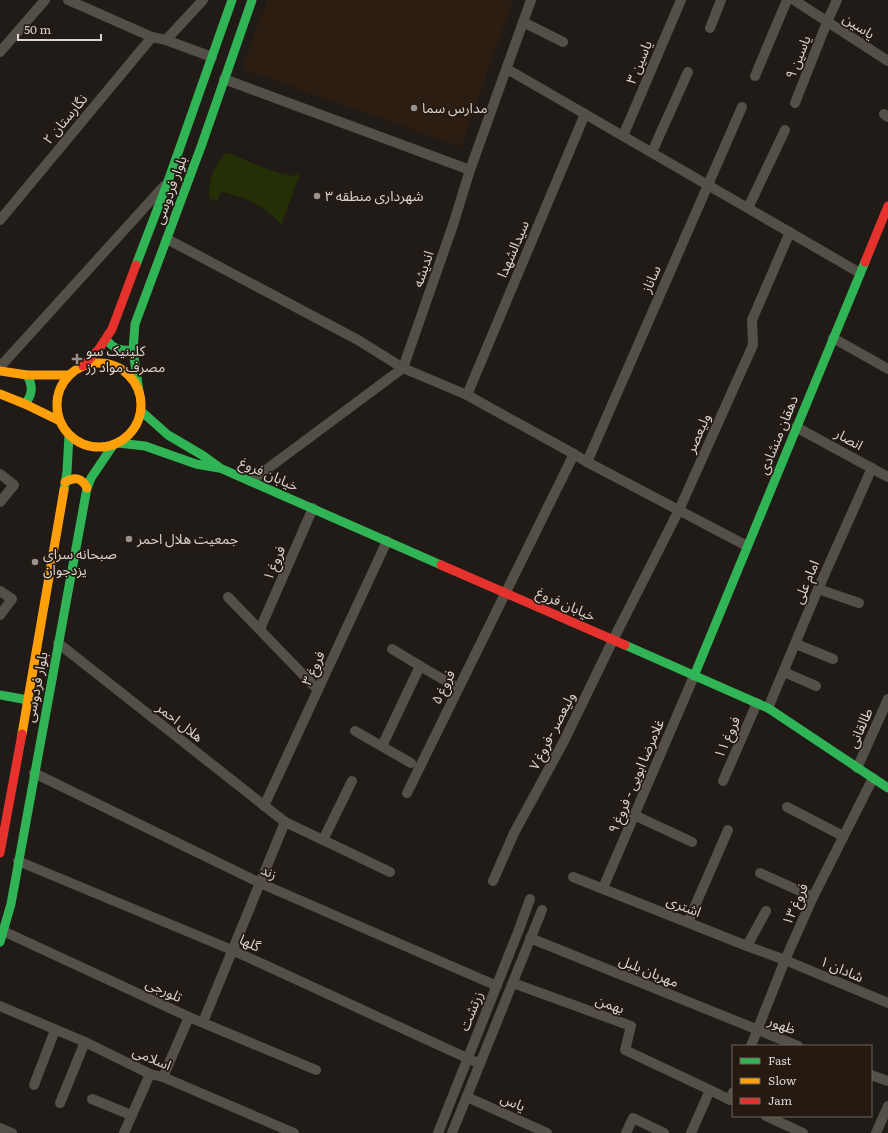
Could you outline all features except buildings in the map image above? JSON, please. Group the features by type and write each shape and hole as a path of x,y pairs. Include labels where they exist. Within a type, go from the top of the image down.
{"main road":[{"name":"بلوار فردوسی","path":"83,366 106,339 112,329 167,184 232,0"},
{"name":"بلوار فردوسی","path":"139,392 132,350 135,324 167,239 252,0"},
{"name":"دهقان منشادی","path":"694,676 888,206"},
{"path":"106,339 117,349 125,351 132,350"},
{"path":"100,363 117,367 130,377 139,392 141,411 137,422 128,436 116,444 98,447 82,444 69,434 60,421 57,405 60,389 69,375 83,366 100,363"},
{"path":"0,371 27,375 69,375"},
{"path":"25,404 31,398 33,390 32,382 27,375"},
{"path":"0,394 60,421"},
{"name":"خیابان فروغ","path":"141,411 151,422 172,438 210,459 220,468"},
{"name":"بلوار فردوسی","path":"0,853 67,472 69,434"},
{"name":"بلوار فردوسی","path":"0,942 11,904 87,488 91,478 116,444"},
{"name":"خیابان فروغ","path":"116,444 145,446 196,464 220,468 757,703 768,708 888,788"},
{"path":"65,482 71,478 78,478 84,482 87,488"},
{"path":"0,694 28,700"}],"street":[{"path":"0,52 45,0"},
{"path":"68,0 152,37 166,40 212,57"},
{"path":"166,40 203,0"},
{"name":"اندیشه","path":"403,368 453,225 470,170 531,0"},
{"name":"یاسین ۳","path":"624,136 681,0"},
{"path":"710,28 722,0"},
{"path":"755,76 787,0"},
{"name":"یاسین","path":"794,0 888,62"},
{"name":"یاسین ۹","path":"795,103 837,0"},
{"path":"524,22 563,42"},
{"name":"نگارستان ۲","path":"0,220 152,37"},
{"path":"507,69 860,273"},
{"path":"652,152 688,72"},
{"path":"224,79 470,170"},
{"name":"ساناز","path":"587,462 742,107"},
{"name":"سیدالشهدا","path":"467,395 585,114"},
{"path":"748,208 785,130"},
{"path":"0,367 167,184"},
{"name":"ولیعصر","path":"613,640 679,510 753,345 752,320 790,232"},
{"path":"167,239 358,340 403,368 467,395 587,462 747,546"},
{"path":"833,338 888,369"},
{"path":"251,481 403,368"},
{"name":"انصار","path":"796,427 888,477"},
{"name":"فروغ ۵","path":"407,793 574,454"},
{"name":"امام علی","path":"768,708 818,589 872,468"},
{"path":"0,474 14,484 0,502"},
{"name":"فروغ ۱","path":"260,629 313,508"},
{"name":"فروغ ۳","path":"264,806 387,541"},
{"path":"818,589 859,603"},
{"path":"0,591 12,600 0,616"},
{"path":"228,597 318,690"},
{"name":"ولیعصر -فروغ ۷","path":"493,881 514,833 564,741 613,640"},
{"name":"هلال احمر","path":"58,643 284,822 390,872"},
{"path":"796,644 833,659"},
{"path":"392,649 458,688"},
{"path":"382,746 420,666"},
{"path":"784,672 816,686"},
{"name":"غلامرضا ابویی - فروغ ۹","path":"603,888 694,676"},
{"name":"طالقانی","path":"857,768 888,699"},
{"name":"فروغ ۱۱","path":"723,782 757,703"},
{"path":"354,731 411,763"},
{"name":"زند","path":"34,773 260,883 497,986"},
{"name":"فروغ ۱۳","path":"751,1045 813,897 874,778"},
{"path":"323,840 352,781"},
{"path":"787,807 843,836"},
{"path":"634,815 692,842"},
{"path":"203,1022 284,822"},
{"path":"688,922 728,830"},
{"name":"گلها","path":"18,861 232,950 480,1064"},
{"path":"760,873 813,897"},
{"name":"اشتری","path":"573,877 786,960"},
{"name":"زرتشت","path":"438,1133 530,899"},
{"name":"زرتشت","path":"452,1133 542,910"},
{"path":"747,946 766,911"},
{"name":"تلورجی","path":"3,931 189,1017 316,1070"},
{"name":"مهربان بلبل","path":"530,938 757,1030"},
{"path":"508,958 521,962"},
{"name":"شادان ۱","path":"786,960 888,1003"},
{"name":"بهمن","path":"513,983 631,1026 625,1050 710,1090"},
{"name":"اسلامی","path":"0,1006 85,1042 150,1074 163,1078 294,1133"},
{"path":"163,1078 189,1017"},
{"path":"34,1085 55,1030"},
{"name":"ظهور","path":"757,1030 795,1045"},
{"path":"60,1103 85,1042"},
{"path":"124,1133 150,1074"},
{"path":"872,1075 888,1082"},
{"path":"691,1133 710,1090 732,1098"},
{"name":"یاس","path":"467,1097 547,1133"},
{"path":"92,1099 131,1115"},
{"path":"876,1133 888,1106"},
{"path":"768,1117 803,1133"},
{"path":"626,1133 632,1118 664,1133"},
{"path":"0,1128 12,1133"}],"shaded area":[{"name":"مدارس سما","path":"267,0 513,0 461,147 242,69"}],"green space":[{"path":"226,153 284,174 296,176 301,171 281,225 270,213 254,203 237,196 221,192 217,202 209,198 209,186 212,174 221,158"}],"traffic: fast":[{"path":"136,265 167,184 232,0"},
{"path":"139,392 133,350 135,324 202,144 252,0"},
{"path":"694,676 865,262"},
{"path":"106,339 111,345 118,349 133,350"},
{"path":"25,404 31,393 31,386 27,375"},
{"path":"141,411 168,435 202,455 220,468 441,565"},
{"path":"64,490 67,472 69,435"},
{"path":"118,443 145,446 196,464 219,468"},
{"path":"0,942 11,904 87,488 91,478 114,444"},
{"path":"625,645 768,708 888,788"},
{"path":"0,695 28,700"}],"traffic: slow":[{"path":"99,363 107,364 122,370 134,382 140,397 141,405 140,413 134,428 122,440 107,446 99,447 91,446 76,440 64,428 58,413 57,405 58,397 64,382 76,370 91,364 99,363"},
{"path":"0,371 27,375 69,375"},
{"path":"0,394 60,421"},
{"path":"65,482 72,479 78,479 83,482 87,488"},
{"path":"22,734 64,490"}],"traffic: jam":[{"path":"865,262 888,206"},
{"path":"83,366 99,349 112,329 136,265"},
{"path":"441,565 625,645"},
{"path":"0,853 22,734"}],"place":[{"name":"مدارس سما","path":"414,108"},
{"name":"شهرداری منطقه ۳","path":"317,196"},
{"name":"کلینیک سو مصرف مواد رز","path":"77,359"},
{"name":"جمعیت هلال احمر","path":"129,539"},
{"name":"صبحانه سرای یزدجوان","path":"35,562"}]}
